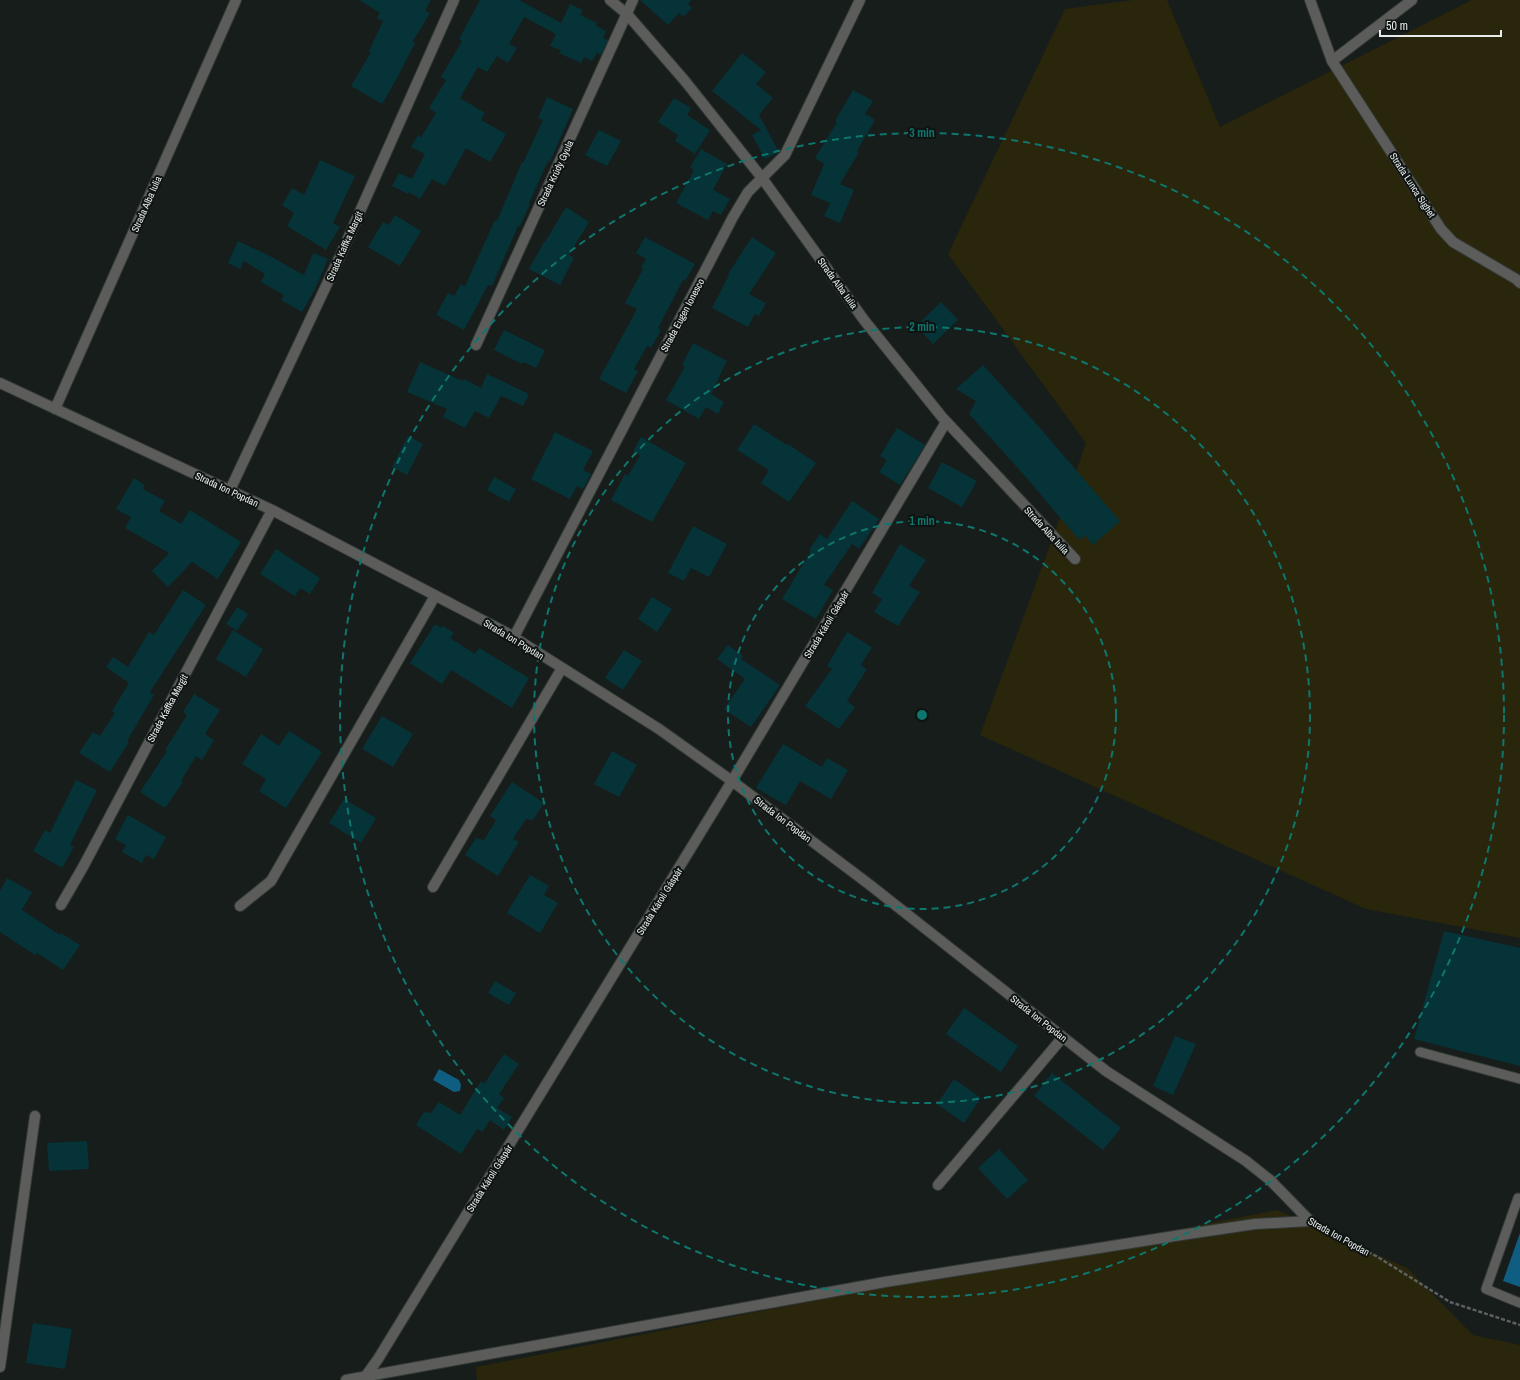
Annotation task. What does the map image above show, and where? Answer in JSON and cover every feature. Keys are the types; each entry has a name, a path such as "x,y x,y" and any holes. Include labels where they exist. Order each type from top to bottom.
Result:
{"street":[{"name":"Strada Alba Iulia","path":"55,409 236,0"},
{"name":"Strada Kaffka Margit","path":"230,490 342,254 454,0"},
{"name":"Strada Alba Iulia","path":"610,0 627,14 685,81 762,178 864,320 946,422 1075,559"},
{"name":"Strada Krúdy Gyula","path":"476,345 633,0"},
{"name":"Strada Eugen Ionesco","path":"514,637 733,217 748,192 785,155 860,0"},
{"name":"Strada Lunca Sighet","path":"1310,0 1332,61 1441,229 1452,242 1516,279 1520,283"},
{"path":"1332,61 1412,0"},
{"name":"Strada Ion Popdan","path":"0,383 272,510 514,637 659,729 732,781 876,890 1106,1071 1246,1161 1270,1180 1310,1221"},
{"name":"Strada Károli Gáspár","path":"364,1377 386,1346 732,781 946,422"},
{"name":"Strada Kaffka Margit","path":"61,905 83,867 272,510"},
{"path":"240,906 271,881 435,596"},
{"path":"433,887 562,668"},
{"path":"938,1185 1063,1037"},
{"path":"0,1367 34,1116"},
{"path":"346,1380 364,1377 388,1376 885,1282 1255,1224 1310,1221"}],"lane":[{"path":"1420,1052 1520,1079"},
{"path":"1520,1199 1518,1198 1486,1289 1520,1303"}],"path":[{"name":"Strada Ion Popdan","path":"1310,1221 1376,1256 1450,1302 1520,1324"}],"shaded area":[{"path":"1133,0 1167,0 1220,127 1472,0 1520,0 1520,938 1366,909 980,735 1086,443 948,254 1065,9"},
{"path":"1277,1210 1407,1268 1473,1335 1520,1345 1520,1380 477,1380 476,1367"}],"water":[{"path":"439,1069 459,1080 461,1085 460,1091 454,1092 433,1080"},
{"path":"1520,1233 1520,1287 1503,1281"}],"building":[{"path":"359,0 431,0 425,11 430,13 413,41 415,43 382,104 351,86 371,52 369,51 383,21 377,18 380,13"},
{"path":"480,0 519,0 561,23 570,4 583,10 580,15 597,23 596,26 606,31 603,38 608,40 601,55 597,53 592,61 584,57 581,63 559,53 561,50 550,46 556,34 524,17 509,44 517,48 508,63 497,56 487,72 478,67 460,98 485,113 481,120 506,134 490,162 466,148 445,186 432,179 420,199 409,192 408,194 392,186 399,173 412,179 425,154 411,147 418,135 421,137 436,113 429,108 446,80 441,77 462,41 459,39"},
{"path":"640,0 691,0 688,4 692,8 683,17 679,13 668,25"},
{"path":"742,53 766,72 756,84 773,98 759,115 779,152 765,159 752,135 761,130 712,91"},
{"path":"853,90 873,101 865,114 875,120 857,151 859,152 840,184 854,190 840,223 824,216 830,203 811,195 824,164 815,158 837,122 835,121"},
{"path":"547,97 573,109 550,162 548,161 520,226 518,226 492,286 488,285 464,330 436,315 448,293 454,296 461,284 465,286 495,220 497,221 522,162 523,163 543,120 538,118"},
{"path":"674,98 691,108 687,115 710,130 695,154 675,141 678,135 658,122"},
{"path":"599,130 621,141 607,166 585,155"},
{"path":"701,149 727,164 713,190 730,199 721,215 713,211 708,220 676,203 694,170 690,167"},
{"path":"320,160 355,176 333,223 340,227 326,250 287,226 294,213 282,205 292,188 304,195"},
{"path":"566,207 589,222 569,255 574,258 560,285 529,269"},
{"path":"395,215 421,231 400,266 368,247 383,222 389,225"},
{"path":"645,237 695,264 685,281 683,280 658,328 661,330 651,348 647,346 634,369 638,371 626,393 599,379 637,309 625,303 643,269 641,268 646,259 636,253"},
{"path":"752,237 776,253 749,294 766,303 759,316 755,314 748,327 712,308 729,275 728,274"},
{"path":"238,241 268,255 304,275 313,253 328,259 315,289 302,312 281,300 284,295 261,282 265,274 244,261 240,269 228,263"},
{"path":"941,302 958,320 933,344 916,326"},
{"path":"504,330 545,350 536,368 523,362 522,364 494,350"},
{"path":"693,343 727,361 711,394 724,402 718,414 706,407 699,419 666,400 685,367 682,365"},
{"path":"420,362 463,381 464,379 481,388 487,374 529,394 523,406 501,396 489,418 475,411 465,428 443,417 447,409 407,392"},
{"path":"983,365 1120,521 1093,545 1084,535 1079,540 1024,475 969,414 976,401 956,389"},
{"path":"754,424 816,463 789,502 761,483 769,470 737,450"},
{"path":"897,428 925,445 900,485 879,472 887,460 880,456"},
{"path":"555,432 593,451 583,470 591,474 583,489 577,486 570,499 531,479"},
{"path":"408,436 423,444 407,475 392,467"},
{"path":"641,437 686,463 652,522 611,500 625,474 628,476 640,455 633,451"},
{"path":"942,462 977,481 962,507 928,488"},
{"path":"494,477 516,489 509,502 487,490"},
{"path":"134,478 145,485 143,489 165,501 159,511 181,524 190,510 241,542 218,579 192,562 168,587 152,571 169,553 125,528 131,517 116,509"},
{"path":"852,501 879,519 859,549 852,544 824,585 833,590 816,619 782,599 811,551 809,550 820,534 827,539"},
{"path":"693,526 727,544 709,577 691,568 684,581 668,573"},
{"path":"900,544 926,560 909,586 920,592 898,626 874,612 882,599 872,593"},
{"path":"276,549 320,578 310,594 300,588 295,596 260,574"},
{"path":"183,590 206,605 150,692 154,695 127,741 129,742 110,772 79,753 93,732 100,736 115,713 112,711 129,683 106,667 113,657 128,667 149,632 154,635"},
{"path":"652,597 672,609 657,632 638,619"},
{"path":"237,607 248,614 237,631 226,624"},
{"path":"435,624 441,628 443,626 454,633 450,638 475,654 479,648 529,678 512,708 451,670 442,684 410,663"},
{"path":"233,630 263,649 246,677 216,659"},
{"path":"847,632 872,647 861,665 867,669 847,701 855,707 839,729 805,706 832,669 827,666"},
{"path":"728,645 743,656 741,659 780,685 751,727 724,709 745,679 717,659"},
{"path":"624,650 642,661 623,690 605,678"},
{"path":"194,694 220,710 205,734 214,740 202,760 196,756 181,781 183,782 165,808 140,792 167,751 165,750 187,715 183,712"},
{"path":"382,716 413,734 393,767 362,749"},
{"path":"289,731 322,752 286,808 259,791 266,779 242,764 261,734 279,746"},
{"path":"783,744 822,767 827,758 848,770 831,799 800,781 786,805 756,788"},
{"path":"612,751 637,765 619,797 594,784"},
{"path":"76,780 97,790 70,845 74,847 62,868 33,851 45,830 50,833"},
{"path":"512,782 544,803 533,820 526,819 513,839 519,842 498,876 465,855 476,838 484,840 496,820 490,816"},
{"path":"344,799 376,818 361,843 329,823"},
{"path":"128,815 166,837 154,859 146,855 142,863 122,852 126,845 115,839"},
{"path":"530,875 549,886 544,895 558,903 540,933 507,913"},
{"path":"7,878 32,892 22,910 60,935 61,933 80,945 63,970 37,953 35,955 0,932 0,891"},
{"path":"1444,931 1520,948 1520,1066 1414,1039"},
{"path":"495,981 516,993 509,1005 488,993"},
{"path":"964,1008 1018,1046 1001,1072 946,1034"},
{"path":"1175,1036 1196,1044 1173,1095 1153,1086"},
{"path":"504,1054 519,1064 499,1094 504,1098 497,1108 512,1117 504,1130 490,1120 482,1132 477,1129 461,1154 416,1125 424,1112 431,1113 439,1102 460,1115 481,1081 484,1084"},
{"path":"1052,1073 1121,1128 1103,1150 1034,1096"},
{"path":"954,1079 981,1098 964,1123 937,1104"},
{"path":"87,1141 89,1169 49,1171 47,1143"},
{"path":"999,1149 1028,1180 1007,1199 978,1168"},
{"path":"33,1323 72,1329 65,1369 26,1363"}]}
